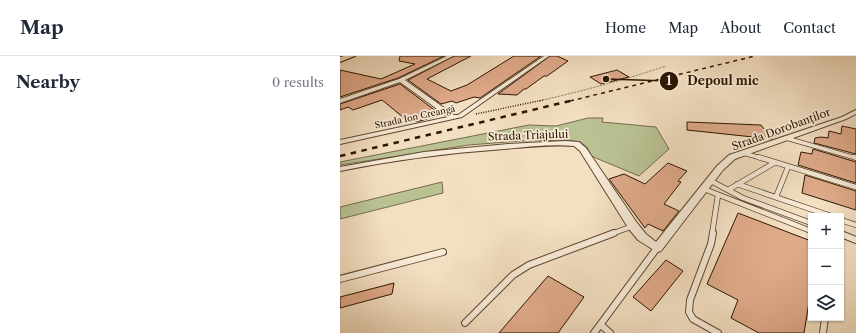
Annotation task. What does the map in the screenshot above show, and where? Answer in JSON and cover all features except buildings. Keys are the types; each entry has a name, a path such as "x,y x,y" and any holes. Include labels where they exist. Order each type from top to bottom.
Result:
{"main road":[{"path":"340,60 351,56"}],"street":[{"path":"340,101 401,80 451,56"},
{"name":"Strada Ion Creangă","path":"340,142 454,118 464,114 547,56"},
{"path":"401,80 454,118"},
{"name":"Strada Dorobanților","path":"657,248 726,161 742,153 856,112"},
{"name":"Strada Triajului","path":"340,169 378,161 470,148 565,142 576,144 583,150 633,226 642,237 657,248"}],"lane":[{"path":"786,138 856,158"},
{"path":"742,153 856,187"},
{"path":"728,190 774,162"},
{"path":"776,197 788,167"},
{"path":"710,181 754,202 808,222"},
{"path":"738,184 821,213"},
{"path":"704,189 808,230"},
{"path":"718,195 711,244 690,300 690,312 694,319 718,333"},
{"path":"844,221 856,225"},
{"path":"465,323 514,275 529,265 633,226"},
{"path":"844,235 856,240"},
{"path":"594,333 657,248"},
{"path":"340,279 443,252"},
{"path":"823,333 825,321"},
{"path":"601,325 610,333"}],"path":[{"path":"464,114 480,114 502,110 579,92 592,87 631,78 666,66"}],"green space":[{"path":"588,118 603,118 602,122 656,127 669,149 639,176 591,156 587,147 580,142 568,140 520,141 469,145 340,165 340,162 529,125 556,126"},
{"path":"442,182 443,193 340,219 340,207"}],"railway":[{"path":"570,101 755,56"},
{"path":"340,156 574,100"}],"place":[{"name":"Depoul mic","path":"606,79"}]}
